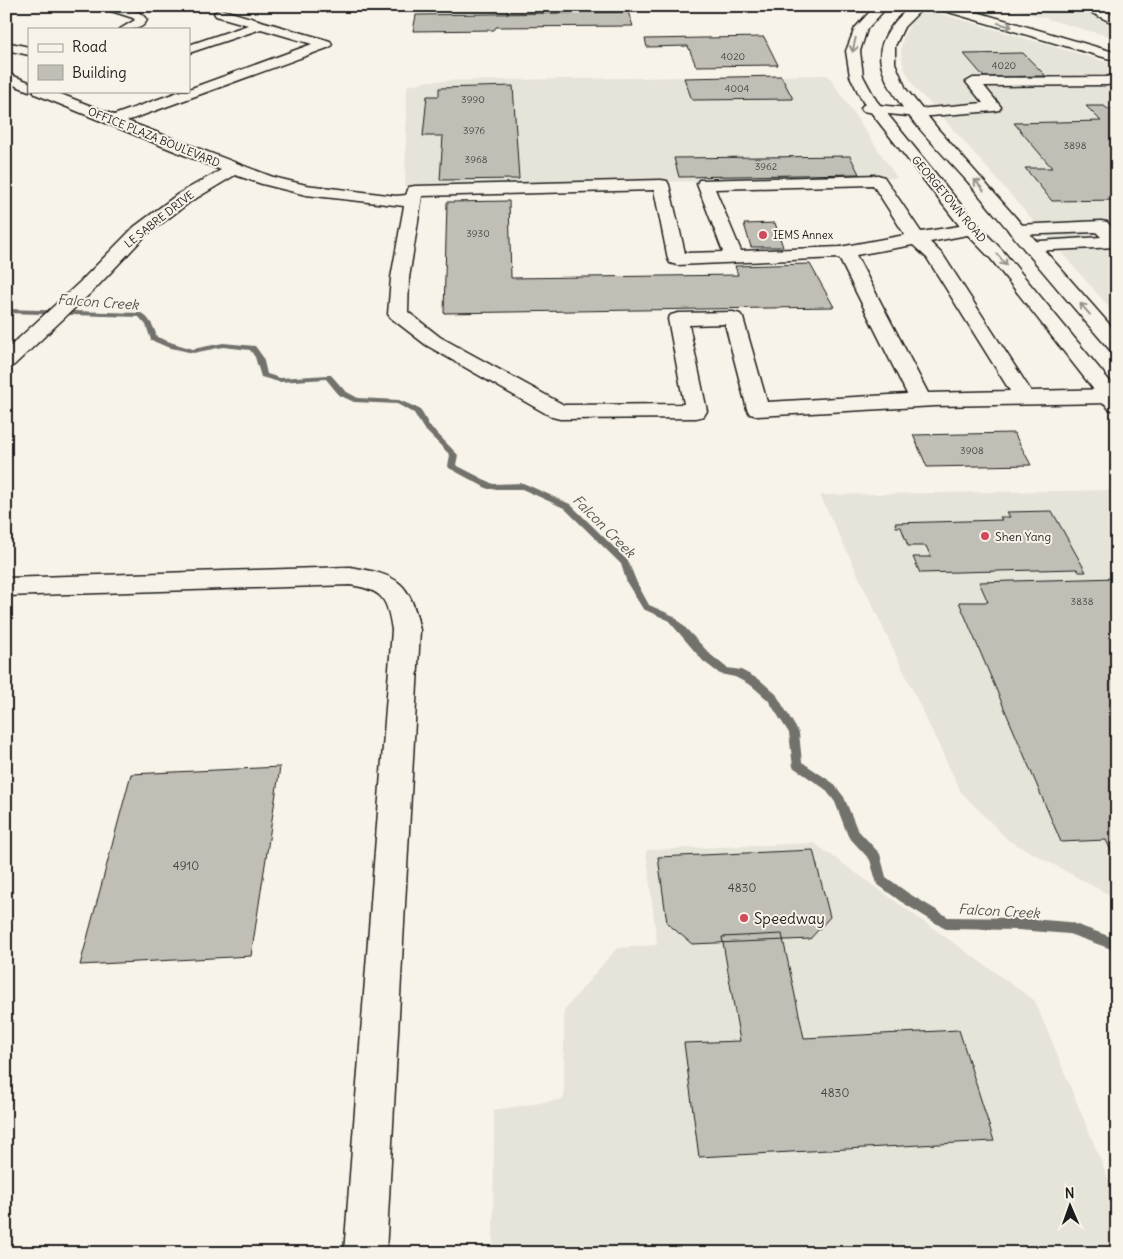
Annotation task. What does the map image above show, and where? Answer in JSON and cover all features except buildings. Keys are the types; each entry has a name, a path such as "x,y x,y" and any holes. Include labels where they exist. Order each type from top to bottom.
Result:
{"main road":[{"path":"109,6 137,16 141,20 139,24 129,28"},
{"name":"GEORGETOWN ROAD","path":"882,6 863,25 857,35 852,51 856,78 871,108 972,229 998,255 1113,400"},
{"path":"919,6 895,30 890,40 887,63 896,85 1117,346"},
{"path":"942,6 1117,57"},
{"path":"983,6 1117,45"},
{"path":"1083,6 1117,21"},
{"path":"190,91 325,44 220,13"},
{"path":"190,49 261,25"},
{"path":"6,46 28,52"},
{"path":"6,77 28,86"},
{"path":"871,108 918,113 994,107 973,82 1107,81 1117,78"},
{"path":"113,121 186,92"},
{"name":"OFFICE PLAZA BOULEVARD","path":"53,93 113,121 234,169 268,180 306,190 396,201 414,200"},
{"name":"LE SABRE DRIVE","path":"6,362 41,327 88,285 140,231 184,198 234,169"},
{"path":"734,257 705,184 878,180 916,238 934,255 1025,398"},
{"path":"972,229 845,251 677,259 661,185 415,191 400,278 398,314 433,341 560,412 696,411 678,319 733,318 758,409 921,400 1025,398 1113,400"},
{"path":"1101,226 1104,218 1117,215"},
{"path":"1017,230 1101,226"},
{"path":"1031,246 1115,242 1101,226"},
{"path":"845,251 921,400"},
{"path":"6,587 350,576 375,579 394,590 402,606 406,630 364,1253"}],"shaded area":[{"path":"1003,6 1117,6 1117,38 1089,31"},
{"path":"938,13 1117,65 1117,316 931,104 916,90 904,68 901,51 903,37 911,23 920,14"},
{"path":"828,75 897,178 405,186 407,86 428,81"},
{"path":"1117,490 1117,899 1008,840 961,792 820,495"},
{"path":"814,843 1035,1001 1117,1200 1117,1253 493,1253 494,1110 564,1099 564,1010 617,948 657,945 646,850"}],"waterway":[{"name":"Falcon Creek","path":"6,311 141,315 149,324 154,338 170,345 193,351 223,345 252,348 259,357 264,375 279,380 328,377 342,393 357,400 399,402 417,411 426,426 454,455 452,466 491,487 523,486 567,506 625,563 632,583 646,607 671,618 707,658 724,671 737,673 756,683 772,697 794,733 797,764 829,786 840,800 852,832 876,858 881,880 946,923 1018,924 1069,928 1117,945"}],"place":[{"name":"IEMS Annex","path":"763,235"},
{"name":"Shen Yang","path":"985,536"},
{"name":"Speedway","path":"744,918"}]}
